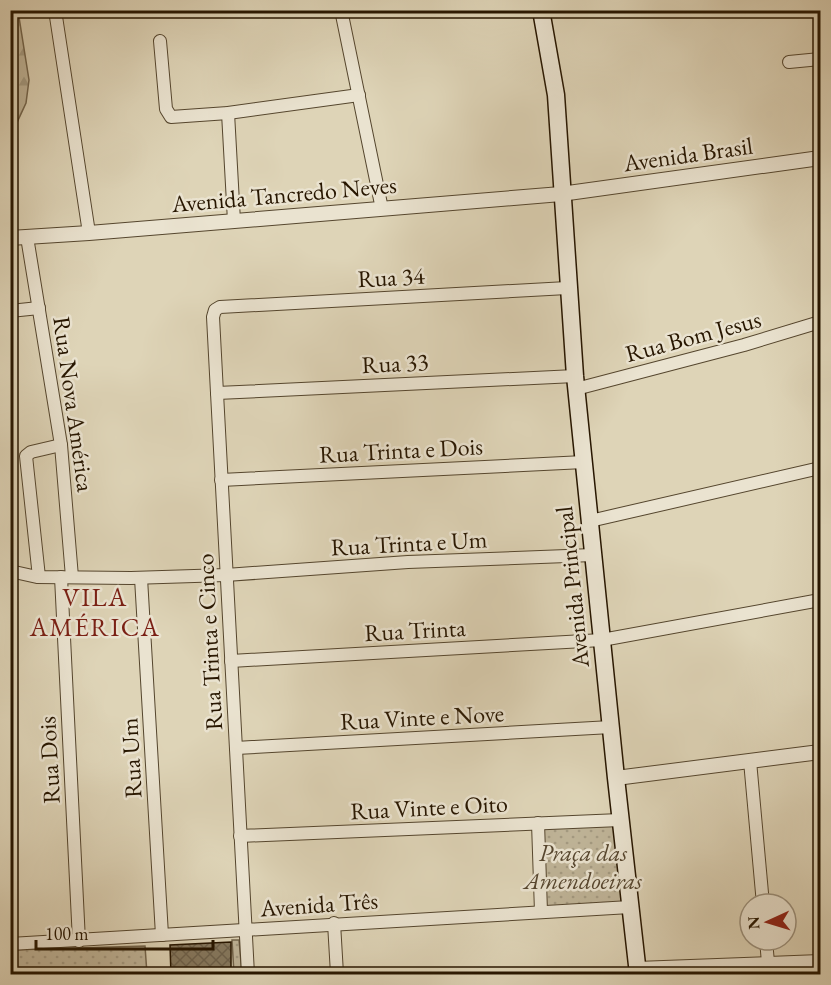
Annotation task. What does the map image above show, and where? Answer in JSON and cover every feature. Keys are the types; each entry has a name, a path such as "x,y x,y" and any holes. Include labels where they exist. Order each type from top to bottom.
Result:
{"main road":[{"name":"Avenida Principal","path":"541,10 553,72 575,382 620,820 638,971"}],"street":[{"path":"55,10 89,233"},
{"path":"341,10 382,209"},
{"path":"160,41 166,110 168,116 175,118 359,95"},
{"path":"789,62 820,59"},
{"path":"228,113 234,221"},
{"name":"Avenida Brasil","path":"561,194 820,158"},
{"name":"Avenida Tancredo Neves","path":"10,238 561,194"},
{"name":"Rua Nova América","path":"27,237 61,445 67,498 66,577"},
{"name":"Rua 34","path":"217,309 567,288"},
{"path":"10,311 39,308"},
{"name":"Rua Trinta e Cinco","path":"217,309 213,317 248,975"},
{"name":"Rua Bom Jesus","path":"575,382 744,345 820,322"},
{"name":"Rua 33","path":"217,393 575,382"},
{"path":"39,577 26,456 31,452 61,445"},
{"name":"Rua Trinta e Dois","path":"221,480 584,462"},
{"path":"590,521 820,468"},
{"name":"Rua Trinta e Um","path":"10,571 39,577 141,578 226,575 408,562 593,555"},
{"name":"Rua Dois","path":"66,577 79,940"},
{"name":"Rua Um","path":"141,578 162,935"},
{"name":"Rua Trinta","path":"231,661 602,640 820,600"},
{"name":"Rua Vinte e Nove","path":"236,748 611,727"},
{"path":"616,778 820,752"},
{"path":"750,761 761,892"},
{"name":"Rua Vinte e Oito","path":"240,836 620,820"},
{"path":"538,823 541,912"},
{"name":"Avenida Três","path":"10,945 630,907"},
{"path":"334,924 337,975"},
{"path":"767,952 768,969"},
{"path":"638,971 768,969 820,961"}],"green space":[{"path":"11,10 18,11 29,80 26,103 11,132"},
{"name":"Praça das Amendoeiras","path":"619,821 629,906 543,911 539,825"},
{"path":"232,940 239,940 242,974 234,974"},
{"path":"145,946 147,974 11,974 11,950"}],"building":[{"path":"231,942 231,975 171,975 170,945"}],"district":[{"name":"VILA AMÉRICA","path":"95,612"}]}
